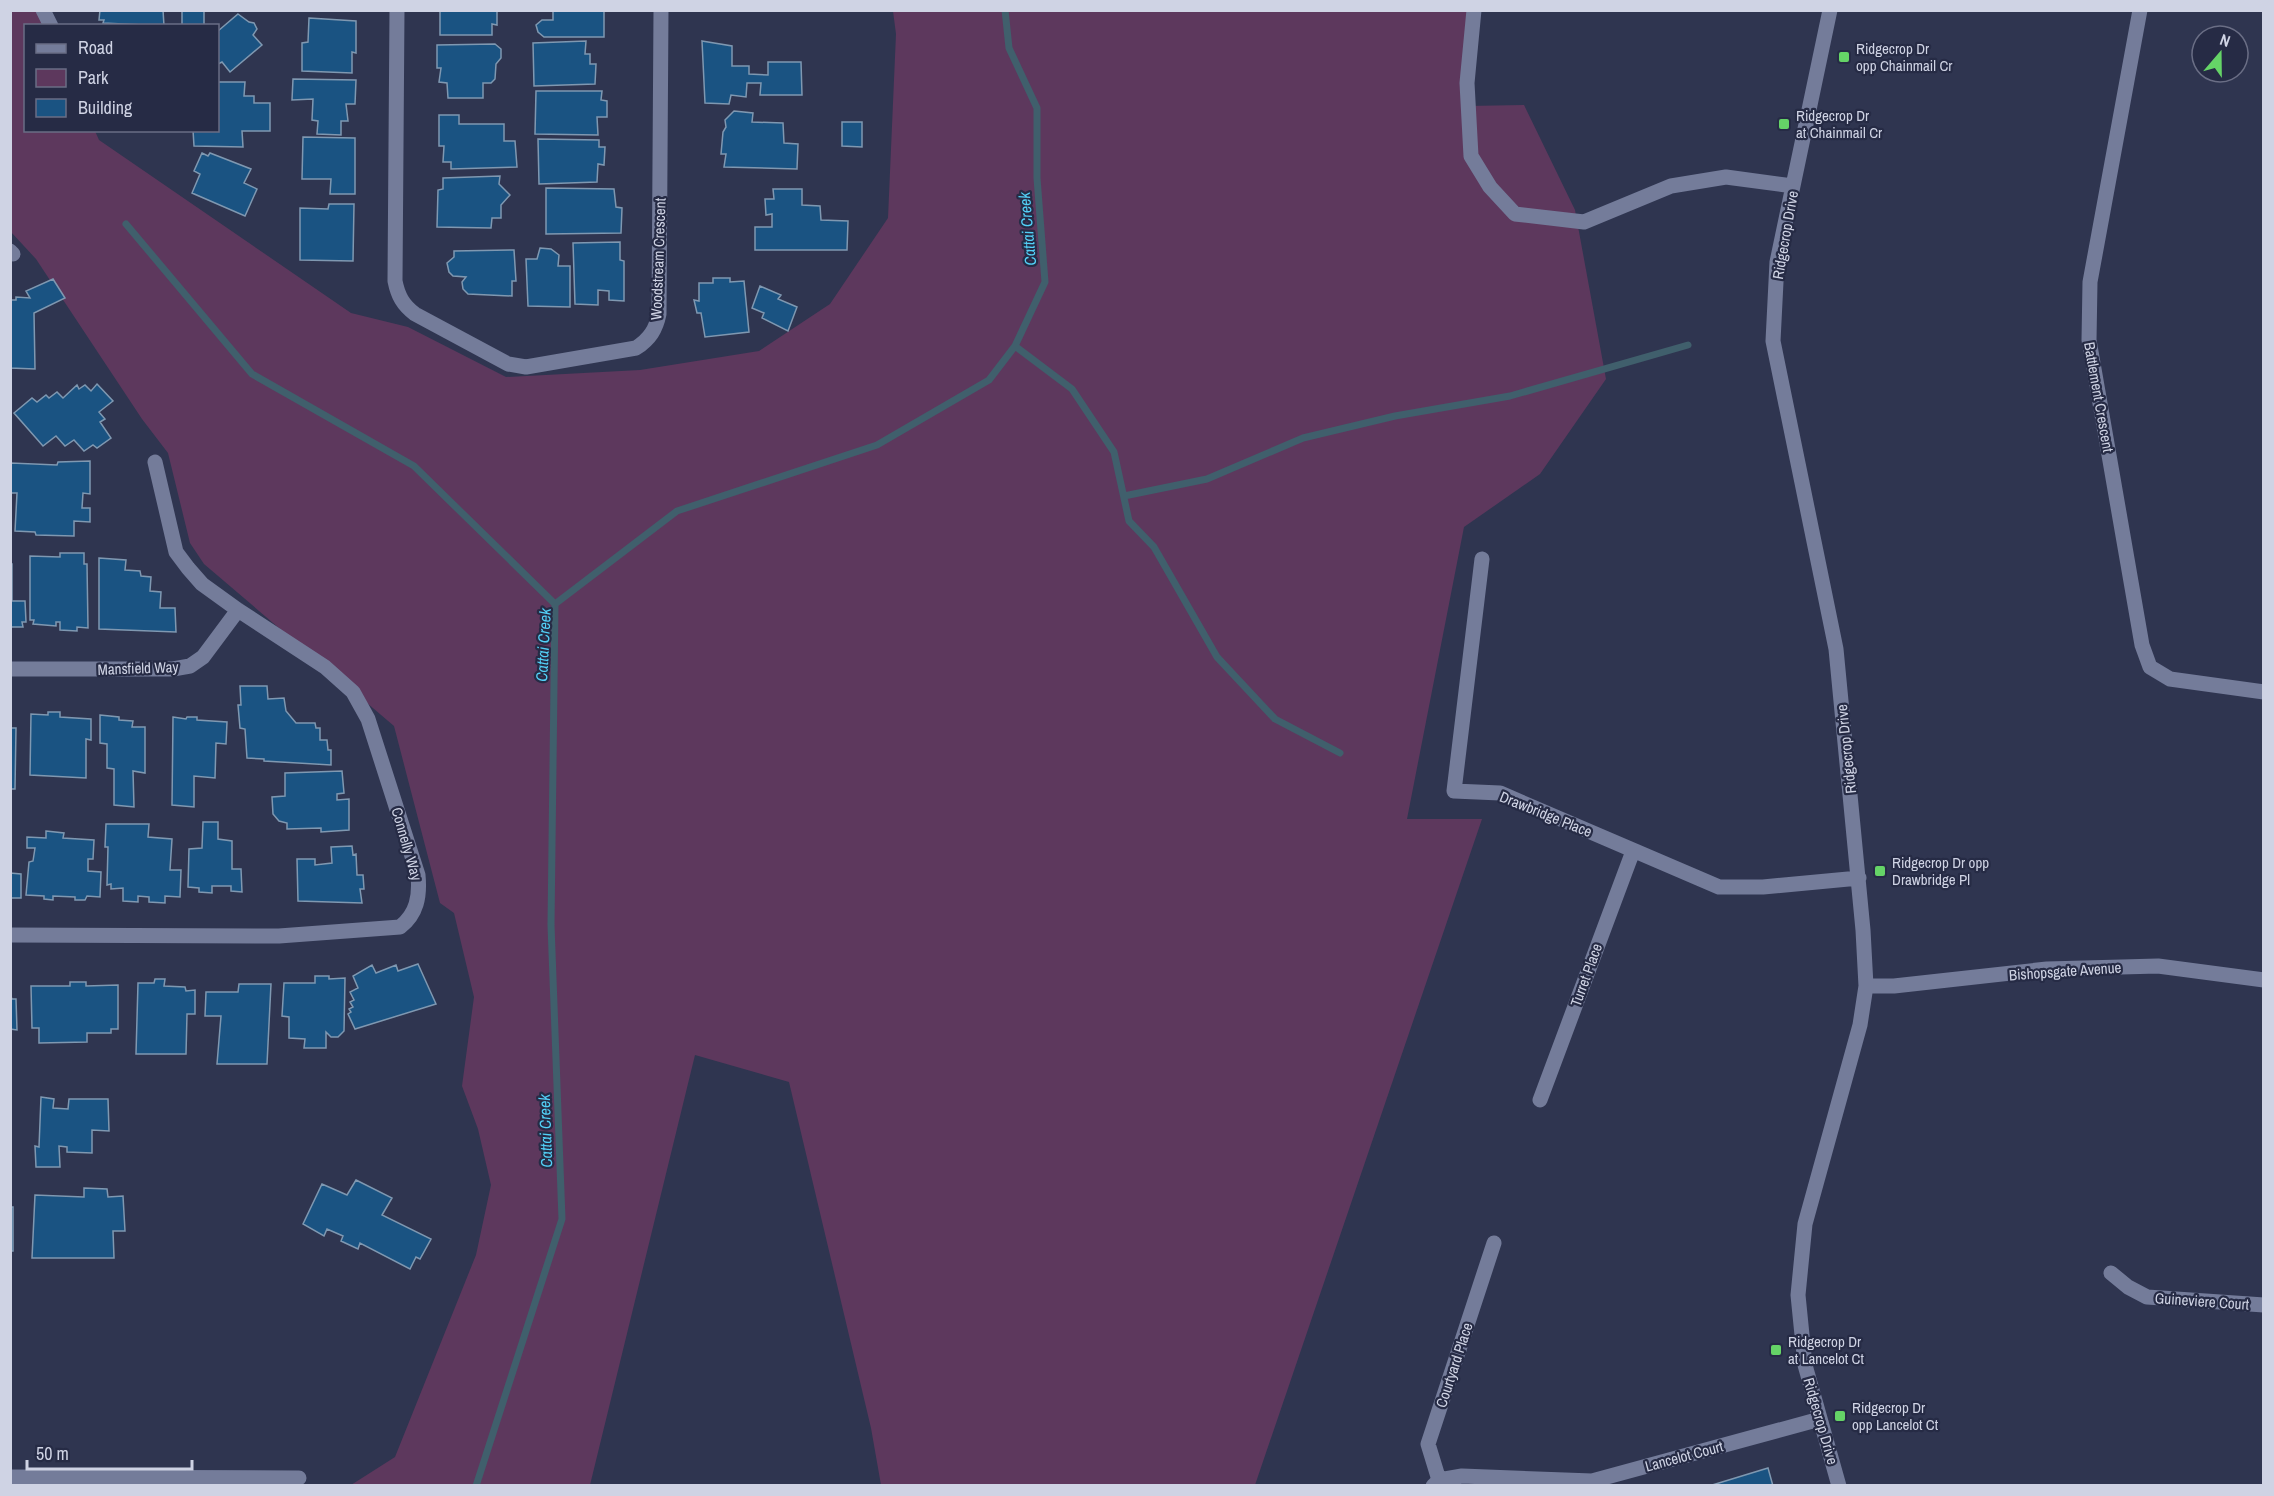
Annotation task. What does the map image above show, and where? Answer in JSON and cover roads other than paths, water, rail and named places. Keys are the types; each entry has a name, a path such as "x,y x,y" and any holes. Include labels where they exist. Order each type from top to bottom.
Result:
{"street":[{"path":"43,10 50,24"},
{"name":"Woodstream Crescent","path":"397,10 397,290 405,307 415,314 508,364 526,367 636,348 645,342 657,325 659,314 661,10"},
{"path":"1474,10 1467,83 1471,156 1490,187 1515,214 1584,222 1671,186 1726,177 1793,186"},
{"name":"Ridgecrop Drive","path":"1830,10 1777,262 1773,341 1836,649 1859,878 1866,986 1860,1025 1850,1065 1805,1224 1798,1295 1805,1365 1839,1485"},
{"name":"Battlement Crescent","path":"2140,10 2090,282 2089,340 2142,645 2150,667 2170,680 2264,692"},
{"name":"Connelly Way","path":"10,935 279,936 400,927 408,921 418,902 418,875 368,719 353,692 325,667 202,584 188,568 176,552 155,462"},
{"name":"Drawbridge Place","path":"1482,559 1454,790 1500,793 1719,887 1763,887 1859,878"},
{"name":"Mansfield Way","path":"10,669 173,669 190,666 203,657 238,610"},
{"name":"Turret Place","path":"1540,1100 1633,851"},
{"name":"Bishopsgate Avenue","path":"1866,986 1894,986 2047,969 2158,966 2264,980"},
{"name":"Courtyard Place","path":"1436,1483 1428,1444 1494,1243"},
{"name":"Guineviere Court","path":"2111,1273 2128,1287 2147,1297 2264,1305"},
{"name":"Lancelot Court","path":"1436,1483 1462,1476 1592,1481 1820,1419"},
{"path":"10,1477 299,1478"}],"waterway":[{"name":"Cattai Creek","path":"476,1486 562,1219 551,925 555,604 677,511 877,445 989,380 1015,346 1045,282 1037,178 1037,108 1009,48 1005,10"},
{"path":"126,224 252,374 414,466 555,604"},
{"path":"1124,496 1207,479 1303,438 1395,416 1510,396 1688,345"},
{"path":"1015,346 1072,389 1114,452 1129,521 1154,547 1217,657 1275,719 1340,753"}],"place":[{"name":"Ridgecrop Dr opp Chainmail Cr","path":"1844,57"},
{"name":"Ridgecrop Dr at Chainmail Cr","path":"1784,124"},
{"name":"Ridgecrop Dr opp Drawbridge Pl","path":"1880,871"},
{"name":"Ridgecrop Dr at Lancelot Ct","path":"1776,1350"},
{"name":"Ridgecrop Dr opp Lancelot Ct","path":"1840,1416"}]}
